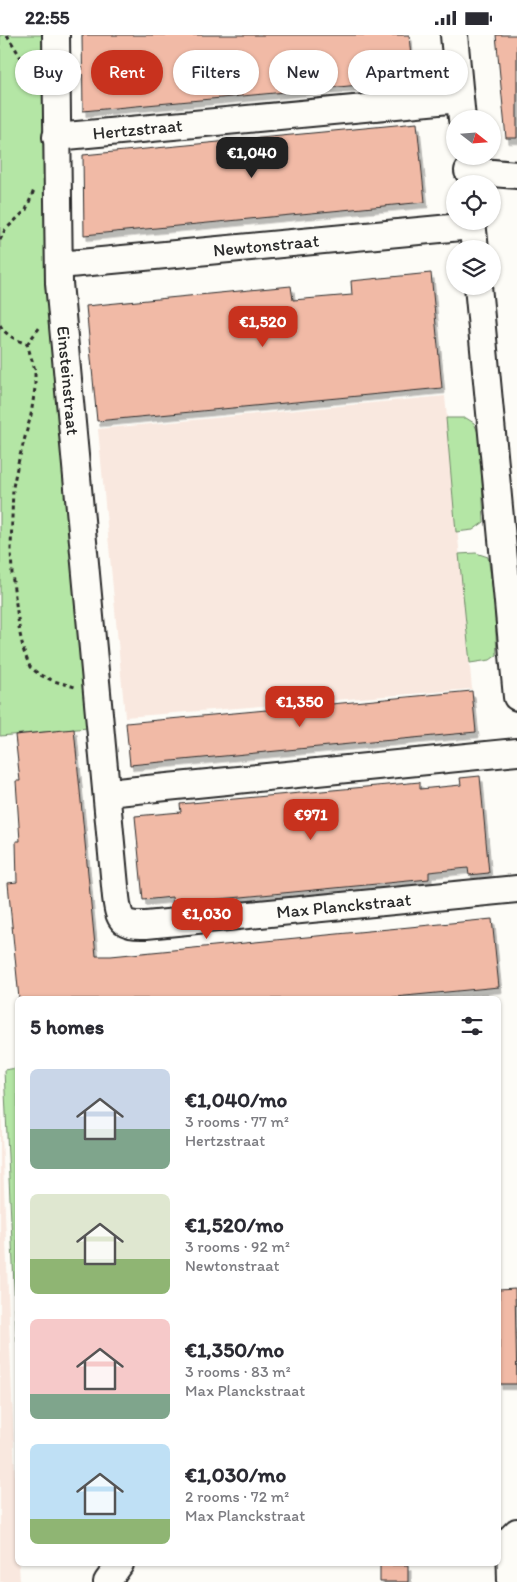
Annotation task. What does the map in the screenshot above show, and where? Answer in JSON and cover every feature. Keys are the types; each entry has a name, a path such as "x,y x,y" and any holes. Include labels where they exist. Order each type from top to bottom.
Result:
{"street":[{"name":"Einsteinstraat","path":"56,35 59,283 100,725"},
{"path":"454,35 461,109"},
{"name":"Hertzstraat","path":"56,137 461,109"},
{"path":"467,170 517,175"},
{"name":"Newtonstraat","path":"59,265 473,232"},
{"path":"479,295 508,496 517,697"},
{"name":"Max Planckstraat","path":"100,725 118,912 121,919 130,925 517,889"},
{"path":"107,793 517,752"},
{"path":"509,1537 511,1582"},
{"path":"108,1582 119,1566"}],"path":[{"path":"7,35 16,50"},
{"path":"0,240 5,230 26,209 36,185"},
{"path":"0,325 2,329 17,340 27,344 35,370 35,388 31,415 18,463 13,496 12,574 24,651 30,667 40,675 54,681 97,693"}],"shaded area":[{"path":"445,396 472,689 125,717 98,429"},
{"path":"0,1081 15,1484 15,1566 19,1566 20,1582 0,1582"}],"green space":[{"path":"0,35 43,35 44,50 15,50 15,95 47,95 88,728 0,736"},
{"path":"446,418 466,418 474,423 480,437 484,522 473,530 456,532"},
{"path":"476,553 488,557 494,596 497,655 490,660 470,663 459,554"},
{"path":"15,1068 15,1300 4,1070"}],"building":[{"path":"82,35 409,35 410,50 348,50 348,86 338,87 338,50 269,50 269,94 259,94 259,50 173,50 173,95 253,95 83,111"},
{"path":"496,35 517,35 517,138 506,138"},
{"path":"417,123 425,202 84,235 83,155"},
{"path":"431,273 442,388 97,421 86,306 291,286 293,300 352,295 351,281"},
{"path":"472,691 476,732 130,765 126,723"},
{"path":"74,729 96,956 492,919 499,987 405,996 19,996 8,883 17,882 16,841 20,841 16,781 20,781 15,735"},
{"path":"480,776 489,873 469,875 468,868 429,872 429,879 189,902 189,906 173,907 172,897 143,900 135,816 181,812 180,804 420,782 420,789 461,785 460,778"},
{"path":"515,1289 517,1384 501,1384 501,1290"},
{"path":"380,1566 408,1566 408,1582 380,1582"}]}
